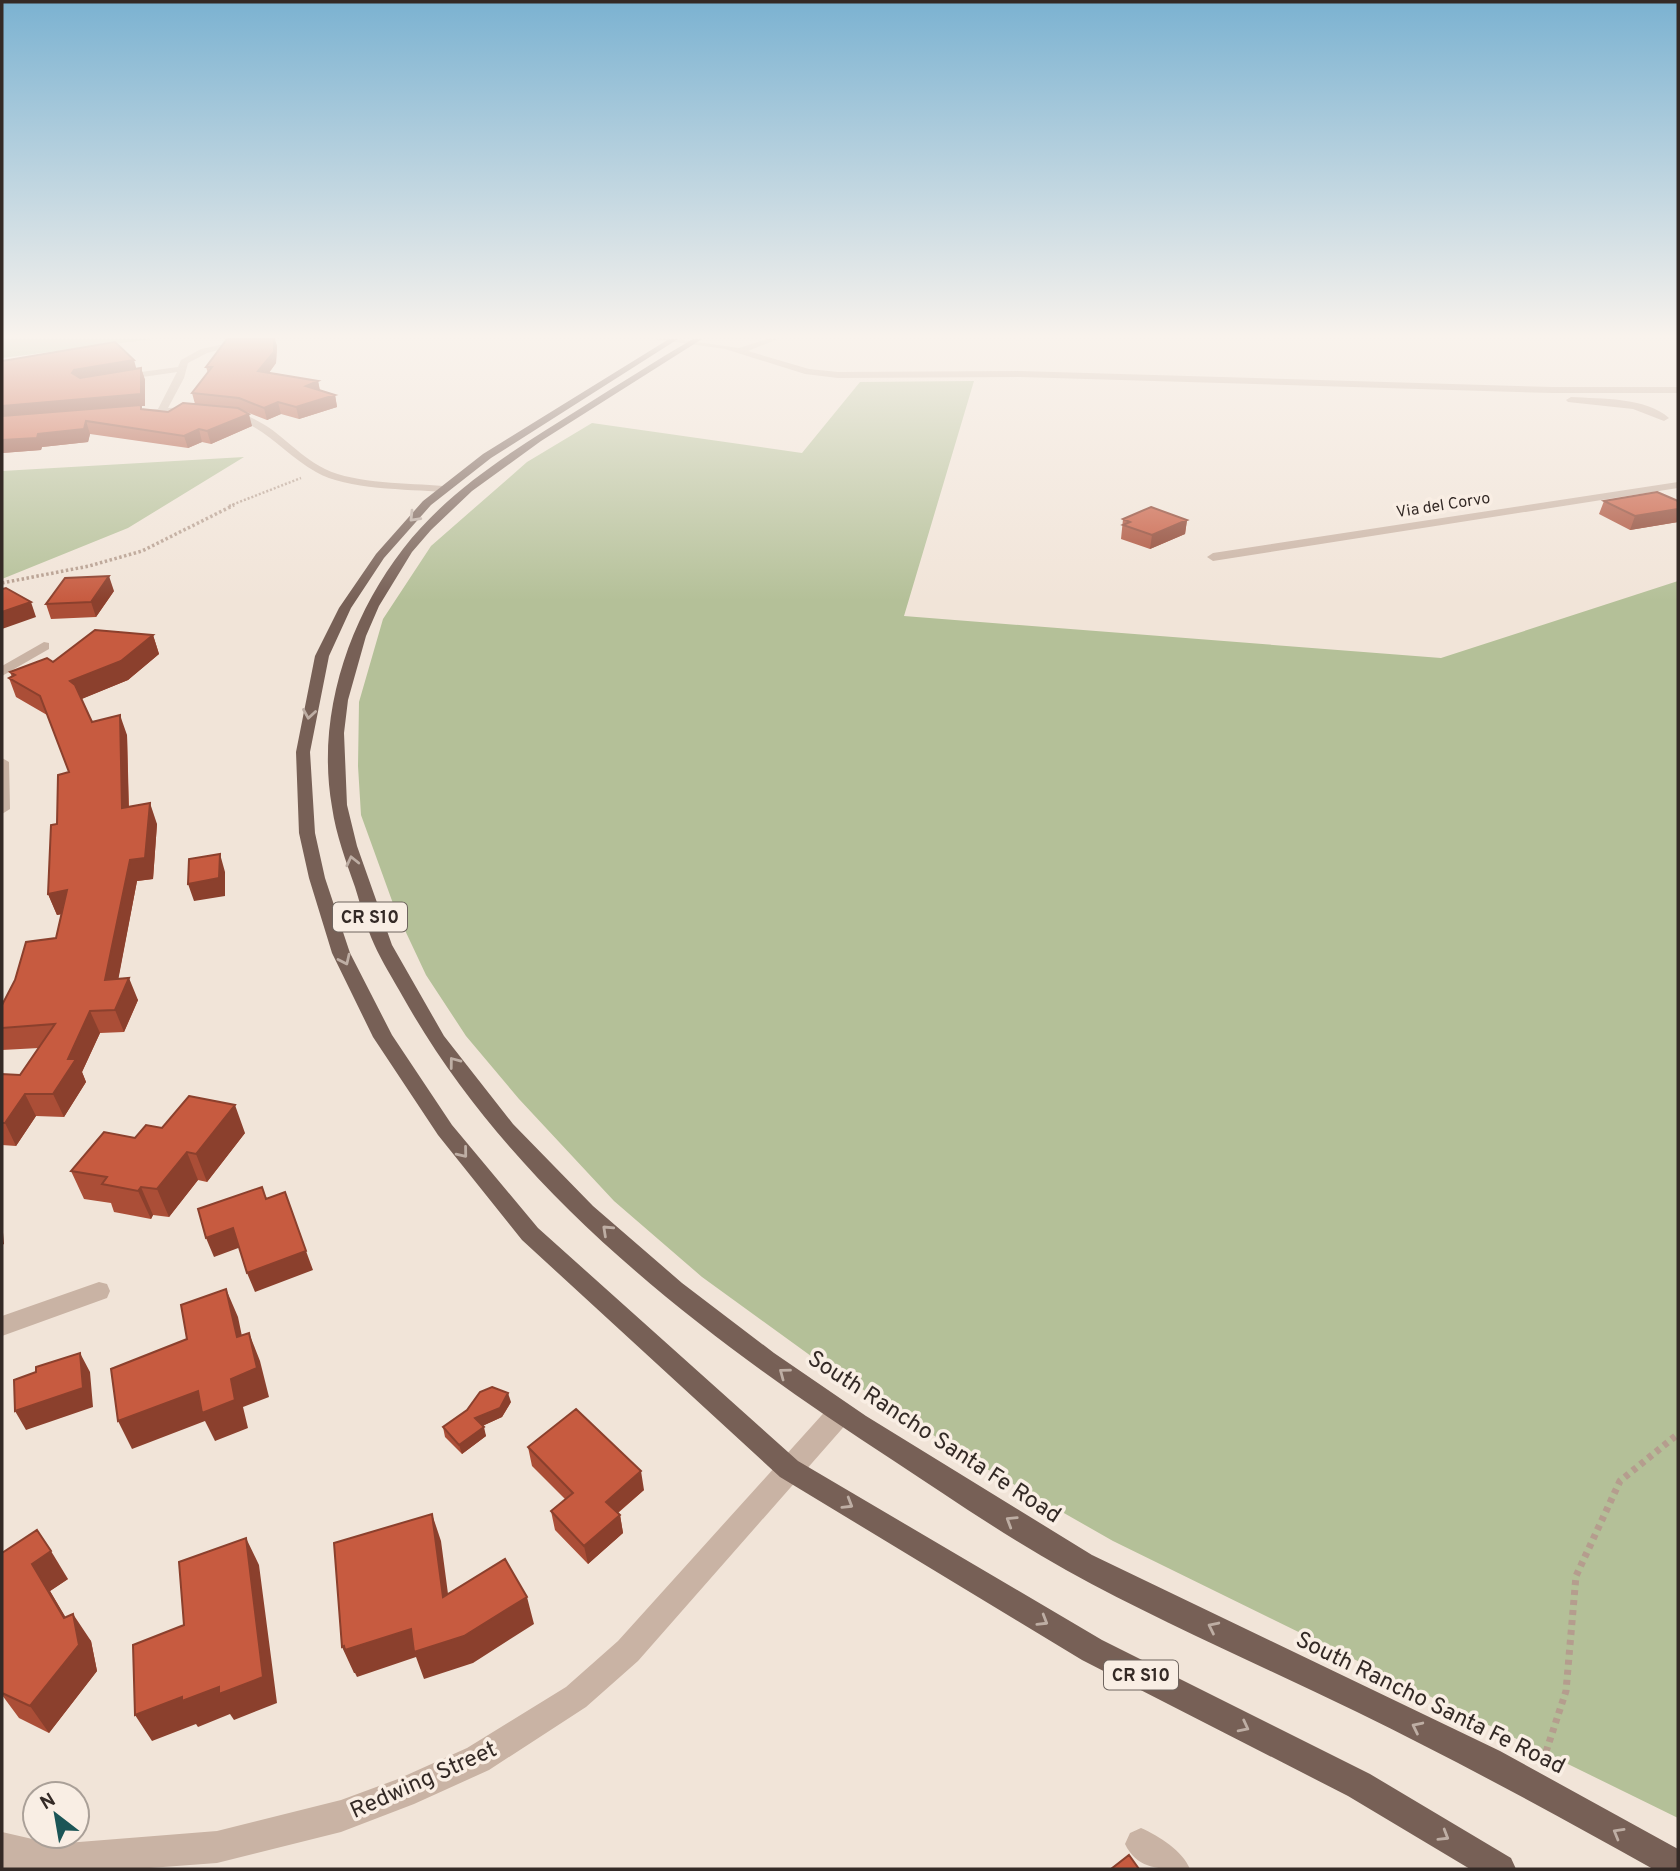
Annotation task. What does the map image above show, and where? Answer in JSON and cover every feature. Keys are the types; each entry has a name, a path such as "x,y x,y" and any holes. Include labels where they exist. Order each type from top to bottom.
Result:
{"main road":[{"name":"CR S10","path":"533,426 443,489 411,519 380,556 345,608 322,656 311,702 303,752 307,833 317,878 341,953 383,1037 419,1092 445,1130 530,1234 789,1469 1092,1650 1359,1785 1500,1869"},
{"name":"South Rancho Santa Fe Road","path":"560,426 494,468 431,522 388,580 353,649 341,693 337,744 338,799 365,907 403,985 449,1057 526,1153 642,1262 702,1312 839,1414 1069,1557 1535,1785 1678,1866"}],"street":[{"path":"264,426 322,471 366,481 443,489"},
{"name":"Via del Corvo","path":"1213,557 1678,485"},
{"path":"2,672 44,646"},
{"path":"2,762 2,809"},
{"path":"2,1326 99,1291"},
{"name":"Redwing Street","path":"14,1857 132,1861 217,1847 276,1834 403,1793 478,1759 576,1697 628,1651 839,1414"},
{"path":"1141,1844 1174,1869"}],"path":[{"path":"2,583 89,566 142,551 230,506 322,471"},
{"path":"1535,1785 1566,1691 1576,1576 1620,1481 1678,1434"}],"green space":[{"path":"586,426 615,426 802,453 824,426 961,426 904,616 1441,658 1678,581 1678,1818 1113,1541 978,1464 811,1356 702,1277 614,1201 519,1099 466,1036 426,975 395,909 361,815 358,766 359,702 383,619 431,546 527,462"},
{"path":"244,457 128,528 2,579 2,471"}],"building":[{"path":"2,426 85,426 84,429 38,434 37,438 2,440"},
{"path":"121,426 219,426 207,431 199,429 184,436"},
{"path":"1657,492 1678,501 1678,509 1635,516 1604,501"},
{"path":"1151,507 1187,520 1152,535 1123,525 1130,522 1123,519"},
{"path":"109,576 91,602 46,604 65,578"},
{"path":"6,588 31,602 2,612 2,589"},
{"path":"95,630 153,635 121,661 70,681 75,685 92,722 120,715 122,808 150,803 145,858 130,860 105,980 129,978 115,1010 90,1011 68,1059 76,1059 53,1094 25,1094 5,1123 2,1123 2,1074 20,1075 55,1024 2,1028 2,1005 15,980 26,942 56,938 67,890 48,894 51,825 57,824 58,775 69,772 40,696 9,678 15,675 10,672 47,658 53,662"},
{"path":"220,854 219,878 188,884 189,859"},
{"path":"189,1096 235,1105 196,1154 187,1152 157,1189 141,1187 138,1191 102,1184 107,1177 71,1171 104,1132 135,1138 146,1125 162,1128"},
{"path":"262,1187 266,1199 285,1192 306,1251 247,1273 233,1228 206,1238 198,1209"},
{"path":"226,1289 237,1337 249,1333 257,1368 231,1379 235,1400 202,1413 198,1391 118,1421 111,1369 187,1339 181,1305"},
{"path":"80,1353 83,1388 15,1411 14,1380 36,1372 36,1367"},
{"path":"492,1387 508,1393 500,1408 475,1418 484,1427 459,1445 443,1427 467,1410 480,1392"},
{"path":"576,1409 641,1471 606,1502 620,1515 584,1546 551,1511 573,1493 528,1447"},
{"path":"432,1514 443,1597 505,1559 527,1597 464,1636 414,1652 411,1629 345,1650 344,1646 342,1647 334,1543"},
{"path":"37,1530 51,1551 32,1564 64,1618 73,1614 79,1645 30,1706 2,1693 2,1553"},
{"path":"246,1538 263,1677 219,1694 219,1687 182,1701 182,1697 135,1715 133,1645 184,1625 179,1562"},
{"path":"1129,1855 1139,1869 1111,1869"}]}
